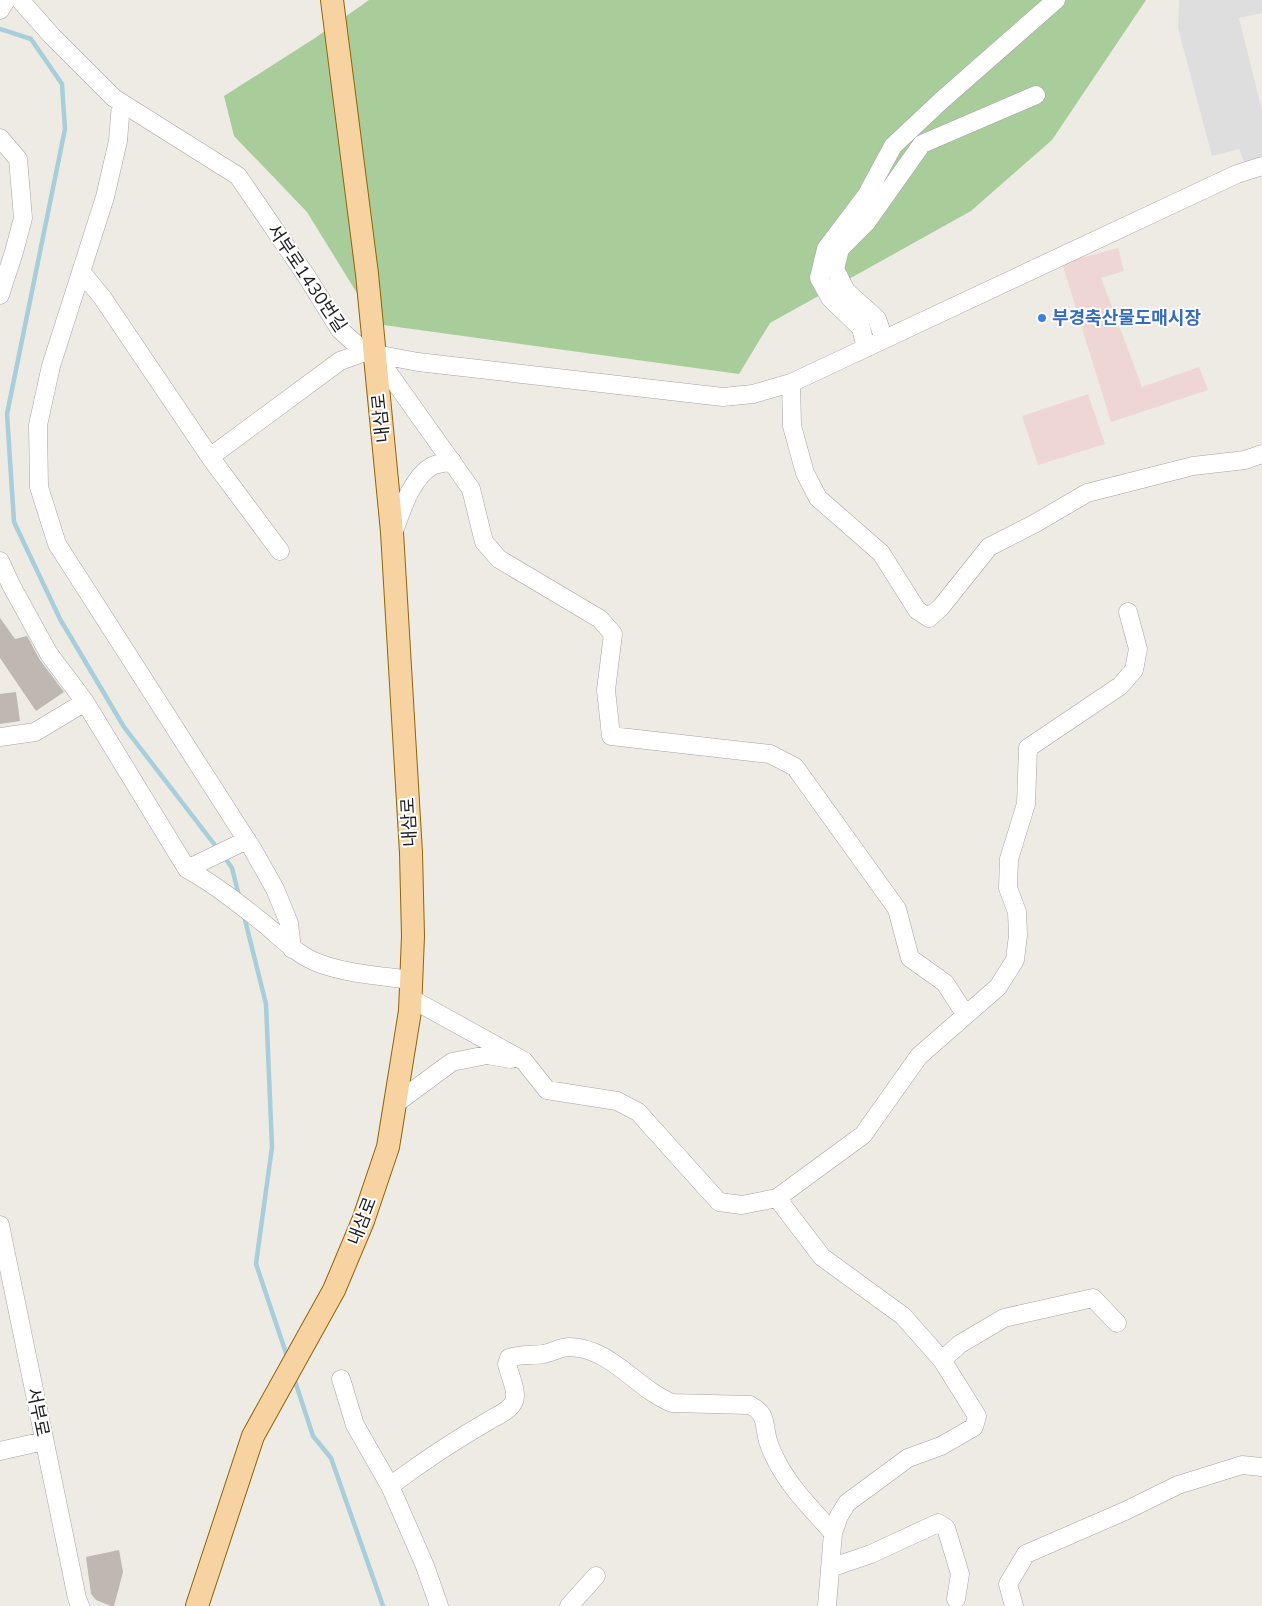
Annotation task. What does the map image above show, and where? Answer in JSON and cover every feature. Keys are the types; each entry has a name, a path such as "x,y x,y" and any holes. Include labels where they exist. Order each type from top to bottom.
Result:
{"main road":[{"name":"내삼로","path":"197,1606 253,1436 334,1290 363,1222 388,1148 410,1011 413,936 411,853 393,536 370,353 367,274 332,0"}],"street":[{"path":"0,10 6,0"},
{"name":"서부로1430번길","path":"20,0 52,36 114,98 238,176 340,330 370,353 471,488 484,542 499,559 600,619 613,634 606,690 612,736 770,754 795,767 897,909 910,958 945,983 965,1014"},
{"path":"866,348 861,328 830,298 819,278 826,249 866,196 893,146 942,100 1056,0"},
{"path":"884,339 877,319 846,291 835,269 840,249 866,223 922,144 1036,95"},
{"path":"121,103 116,151 105,197 51,366 38,425 39,487 57,544 247,840 275,889 288,923 292,948"},
{"path":"0,138 18,160 23,218 0,294"},
{"path":"210,457 340,361 370,353 418,362 723,397 753,394 791,383 1237,174 1262,166"},
{"path":"82,273 102,297 210,457 280,551"},
{"path":"791,383 792,426 804,473 818,498 880,553 917,610 929,618 941,607 989,547 1034,524 1087,493 1193,466 1245,460 1262,454"},
{"path":"393,536 406,498 423,474 433,466 452,461"},
{"path":"0,561 49,654 85,702 192,866 210,882 264,923 292,948 320,964 353,971 411,989 524,1061 547,1090 617,1101 638,1112 719,1202 742,1205 777,1198 864,1135 919,1056 998,987 1016,960 1017,920 1008,888 1009,859 1026,804 1028,748 1120,686 1134,670 1138,649 1128,612"},
{"path":"0,737 35,732 85,702"},
{"path":"192,866 247,840"},
{"path":"395,1104 452,1062 487,1055 524,1061"},
{"path":"777,1198 822,1257 903,1316 942,1360 977,1416 974,1427 941,1446 908,1458 847,1503 839,1516 833,1533 826,1606"},
{"name":"서부로","path":"0,1225 78,1603"},
{"path":"942,1360 960,1344 1004,1318 1093,1298 1117,1323"},
{"path":"390,1486 467,1433 508,1409 514,1401 515,1392 507,1364 509,1358 518,1355 534,1356 567,1346 589,1350 609,1359 664,1400 672,1403 750,1405 758,1409 764,1417 768,1441 788,1480 833,1533"},
{"path":"341,1378 355,1425 390,1486 426,1566 439,1606"},
{"path":"0,1451 44,1441"},
{"path":"1014,1606 1008,1584 1026,1554 1178,1486 1242,1466 1262,1467"},
{"path":"830,1568 872,1554 938,1523 946,1528 960,1574 956,1600"},
{"path":"569,1606 596,1576"}],"shaded area":[{"path":"1179,0 1262,0 1262,13 1239,18 1262,110 1262,156 1244,162 1239,149 1212,156 1178,28"},
{"path":"1118,248 1124,271 1101,278 1142,387 1199,367 1208,390 1111,422 1062,263"},
{"path":"1088,394 1105,444 1038,465 1022,416"}],"green space":[{"path":"369,0 1146,0 1052,140 971,211 770,323 739,374 376,324 307,212 234,136 224,96 315,38"}],"building":[{"path":"0,618 15,639 27,636 40,660 64,692 36,711 0,658"},
{"path":"16,692 20,721 0,724 0,694"},
{"path":"119,1550 123,1572 114,1606 111,1606 96,1600 91,1594 86,1557"}],"waterway":[{"path":"0,29 31,39 62,84 65,129 7,414 14,522 60,619 124,727 218,849"},
{"path":"223,855 232,868 239,896"},
{"path":"244,916 266,1004 272,1147 256,1264 288,1359"},
{"path":"294,1378 313,1436 331,1458 383,1606"}],"place":[{"name":"부경축산물도매시장","path":"1042,318"}]}
